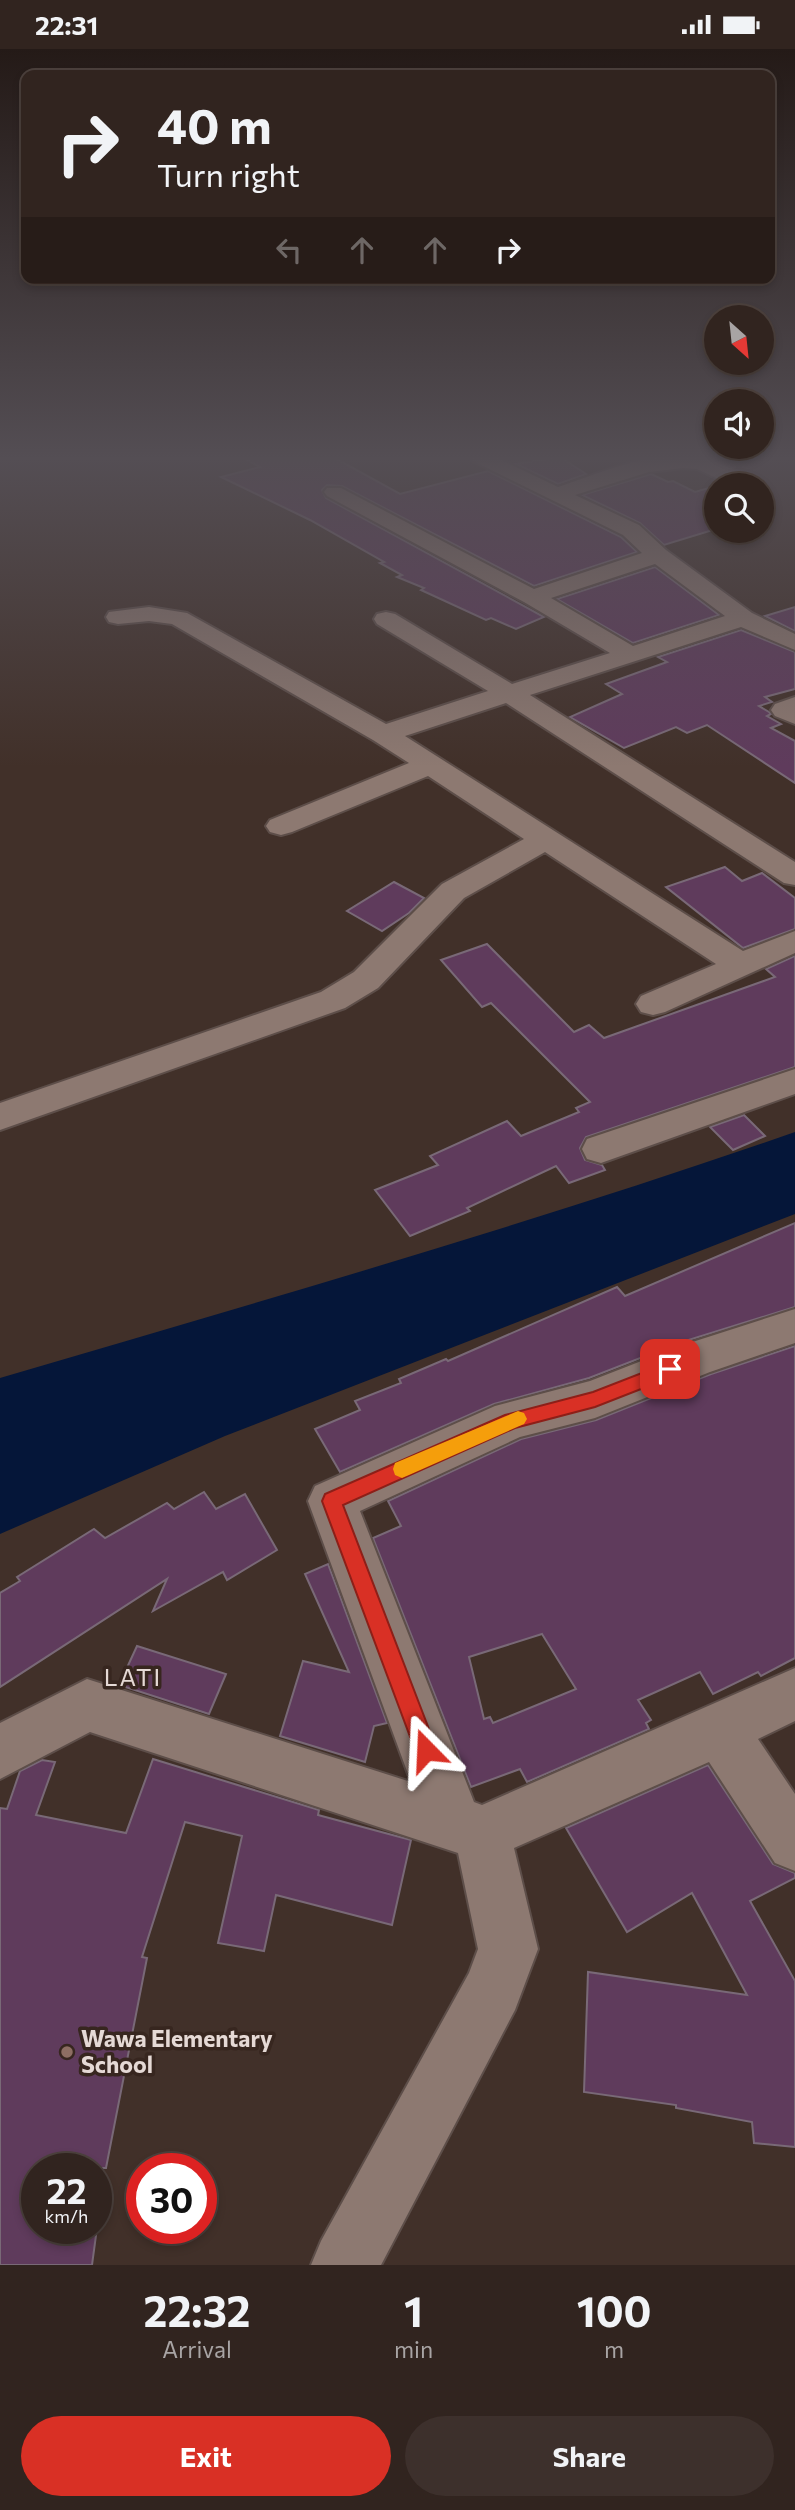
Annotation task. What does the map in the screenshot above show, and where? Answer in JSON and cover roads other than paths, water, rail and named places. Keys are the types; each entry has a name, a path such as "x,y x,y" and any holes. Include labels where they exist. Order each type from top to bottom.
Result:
{"street":[{"path":"463,560 631,655"},
{"path":"532,597 642,560"},
{"path":"665,560 743,618 795,643"},
{"path":"118,617 149,614 178,618 383,734 741,965"},
{"path":"383,734 743,618"},
{"path":"386,619 509,693 795,876"},
{"path":"795,705 785,710 795,716"},
{"path":"281,826 430,765"},
{"path":"0,1117 334,1000 366,980 453,891 546,839"},
{"path":"653,1004 795,941"},
{"path":"601,1149 795,1081"},
{"path":"345,2265 494,1989 508,1949 468,1829 332,1501 512,1420 595,1399 695,1359 795,1327"},
{"path":"0,1752 87,1706 468,1829 720,1730 795,1693"},
{"path":"720,1730 795,1843"}],"water":[{"path":"795,1132 795,1214 225,1436 0,1534 0,1378 498,1229"}],"place":[{"name":"Wawa Elementary School","path":"67,2052"}],"district":[{"name":"LATI","path":"133,1678"}]}
